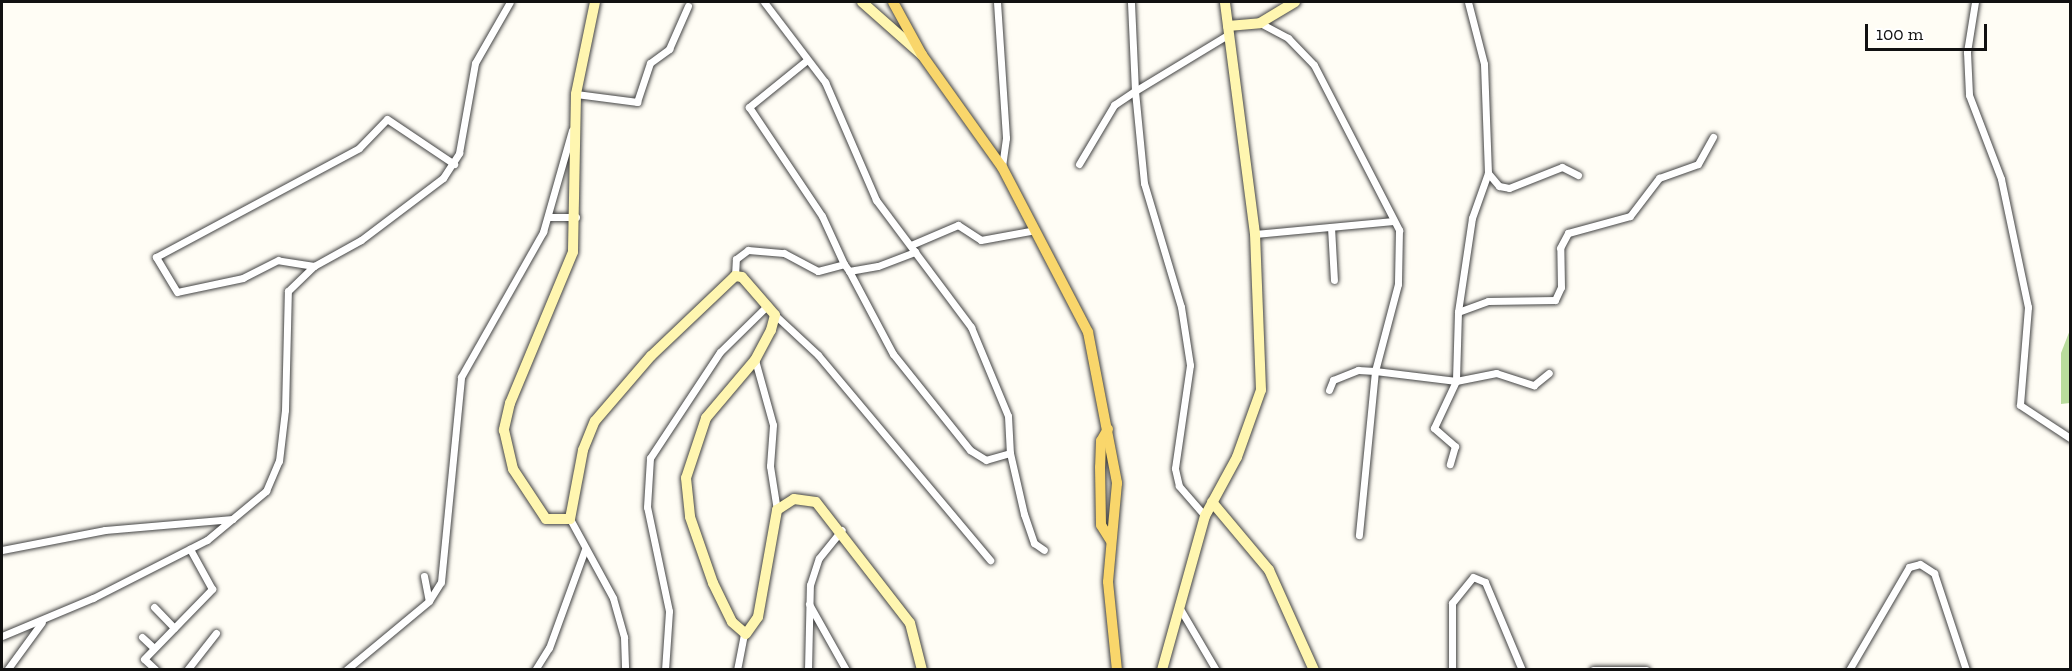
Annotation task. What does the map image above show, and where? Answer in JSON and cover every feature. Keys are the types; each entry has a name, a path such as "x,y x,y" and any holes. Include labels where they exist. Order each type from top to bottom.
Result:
{"main road":[{"path":"893,2 922,55 1002,167 1030,231 1088,332 1108,429 1117,487 1108,582 1117,669"},
{"path":"1108,429 1101,441 1101,525 1111,541"},
{"path":"1101,486 1117,487"}],"street":[{"path":"2,636 42,622 190,549 238,517 266,491 276,473 286,389 285,296 315,266 398,214 453,164 475,63 510,2"},
{"path":"570,519 546,519 536,507 513,469 504,430 520,370 566,275 578,217 576,94 596,2"},
{"path":"764,2 825,82 876,200 971,327 1008,416 1011,453 1023,514 1034,543 1044,550"},
{"path":"862,2 922,55"},
{"path":"997,2 1006,138 1002,167"},
{"path":"1131,2 1135,91 1144,183 1181,307 1190,365 1175,468 1179,486 1205,516"},
{"path":"1161,669 1205,516 1248,431 1261,390 1255,234 1225,2"},
{"path":"1079,164 1114,105 1229,30 1260,23 1295,2"},
{"path":"1450,464 1455,446 1434,428 1456,381 1458,312 1472,218 1488,173 1484,64 1468,2"},
{"path":"1975,2 1967,52 1969,95 2001,179 2028,307 2020,405 2070,438"},
{"path":"576,94 637,102 650,63 669,49 687,6"},
{"path":"1260,23 1288,38 1314,65 1399,230 1402,259 1375,371 1359,535"},
{"path":"807,60 749,107 822,216 844,264 892,354 970,450 986,460 1011,453"},
{"path":"346,669 429,601 445,566 461,377 549,217 576,116"},
{"path":"315,266 278,260 243,278 177,292 156,257 359,148 387,119 453,164"},
{"path":"1458,312 1488,301 1555,300 1561,287 1560,248 1568,233 1630,216 1659,178 1698,164 1713,137"},
{"path":"1488,173 1499,186 1509,188 1562,167 1578,175"},
{"path":"549,217 578,217"},
{"path":"1255,234 1393,221"},
{"path":"849,271 913,248 958,225 981,240 1030,231"},
{"path":"1331,227 1334,280"},
{"path":"625,669 619,616 570,519 583,450 595,421 651,356 735,276 736,259 748,250 784,253 818,272 844,264"},
{"path":"735,276 749,282 775,315 818,355 990,560"},
{"path":"665,669 669,611 646,507 650,458 720,352 768,305"},
{"path":"744,633 713,583 685,490 706,418 754,360 775,315"},
{"path":"737,669 744,633 758,617 777,510 770,466 773,425 754,360"},
{"path":"1329,390 1333,380 1358,370 1456,381 1496,373 1534,386 1549,373"},
{"path":"777,510 805,499 827,512 910,623 922,669"},
{"path":"1212,502 1269,570 1314,669"},
{"path":"2,550 105,530 213,525 238,517"},
{"path":"808,669 808,602 819,558 842,530"},
{"path":"156,669 144,659 212,589 190,549"},
{"path":"535,669 549,648 585,549"},
{"path":"1849,669 1909,567 1920,564 1934,573 1966,669"},
{"path":"424,576 429,601"},
{"path":"1452,669 1452,603 1473,577 1485,582 1522,669"},
{"path":"808,602 846,669"},
{"path":"1178,605 1216,669"},
{"path":"154,607 174,628"},
{"path":"8,669 42,622"},
{"path":"187,669 216,633"},
{"path":"142,637 154,648"},
{"path":"1593,669 1646,669"}],"green space":[{"path":"2070,330 2070,403 2061,404 2061,353"}]}
